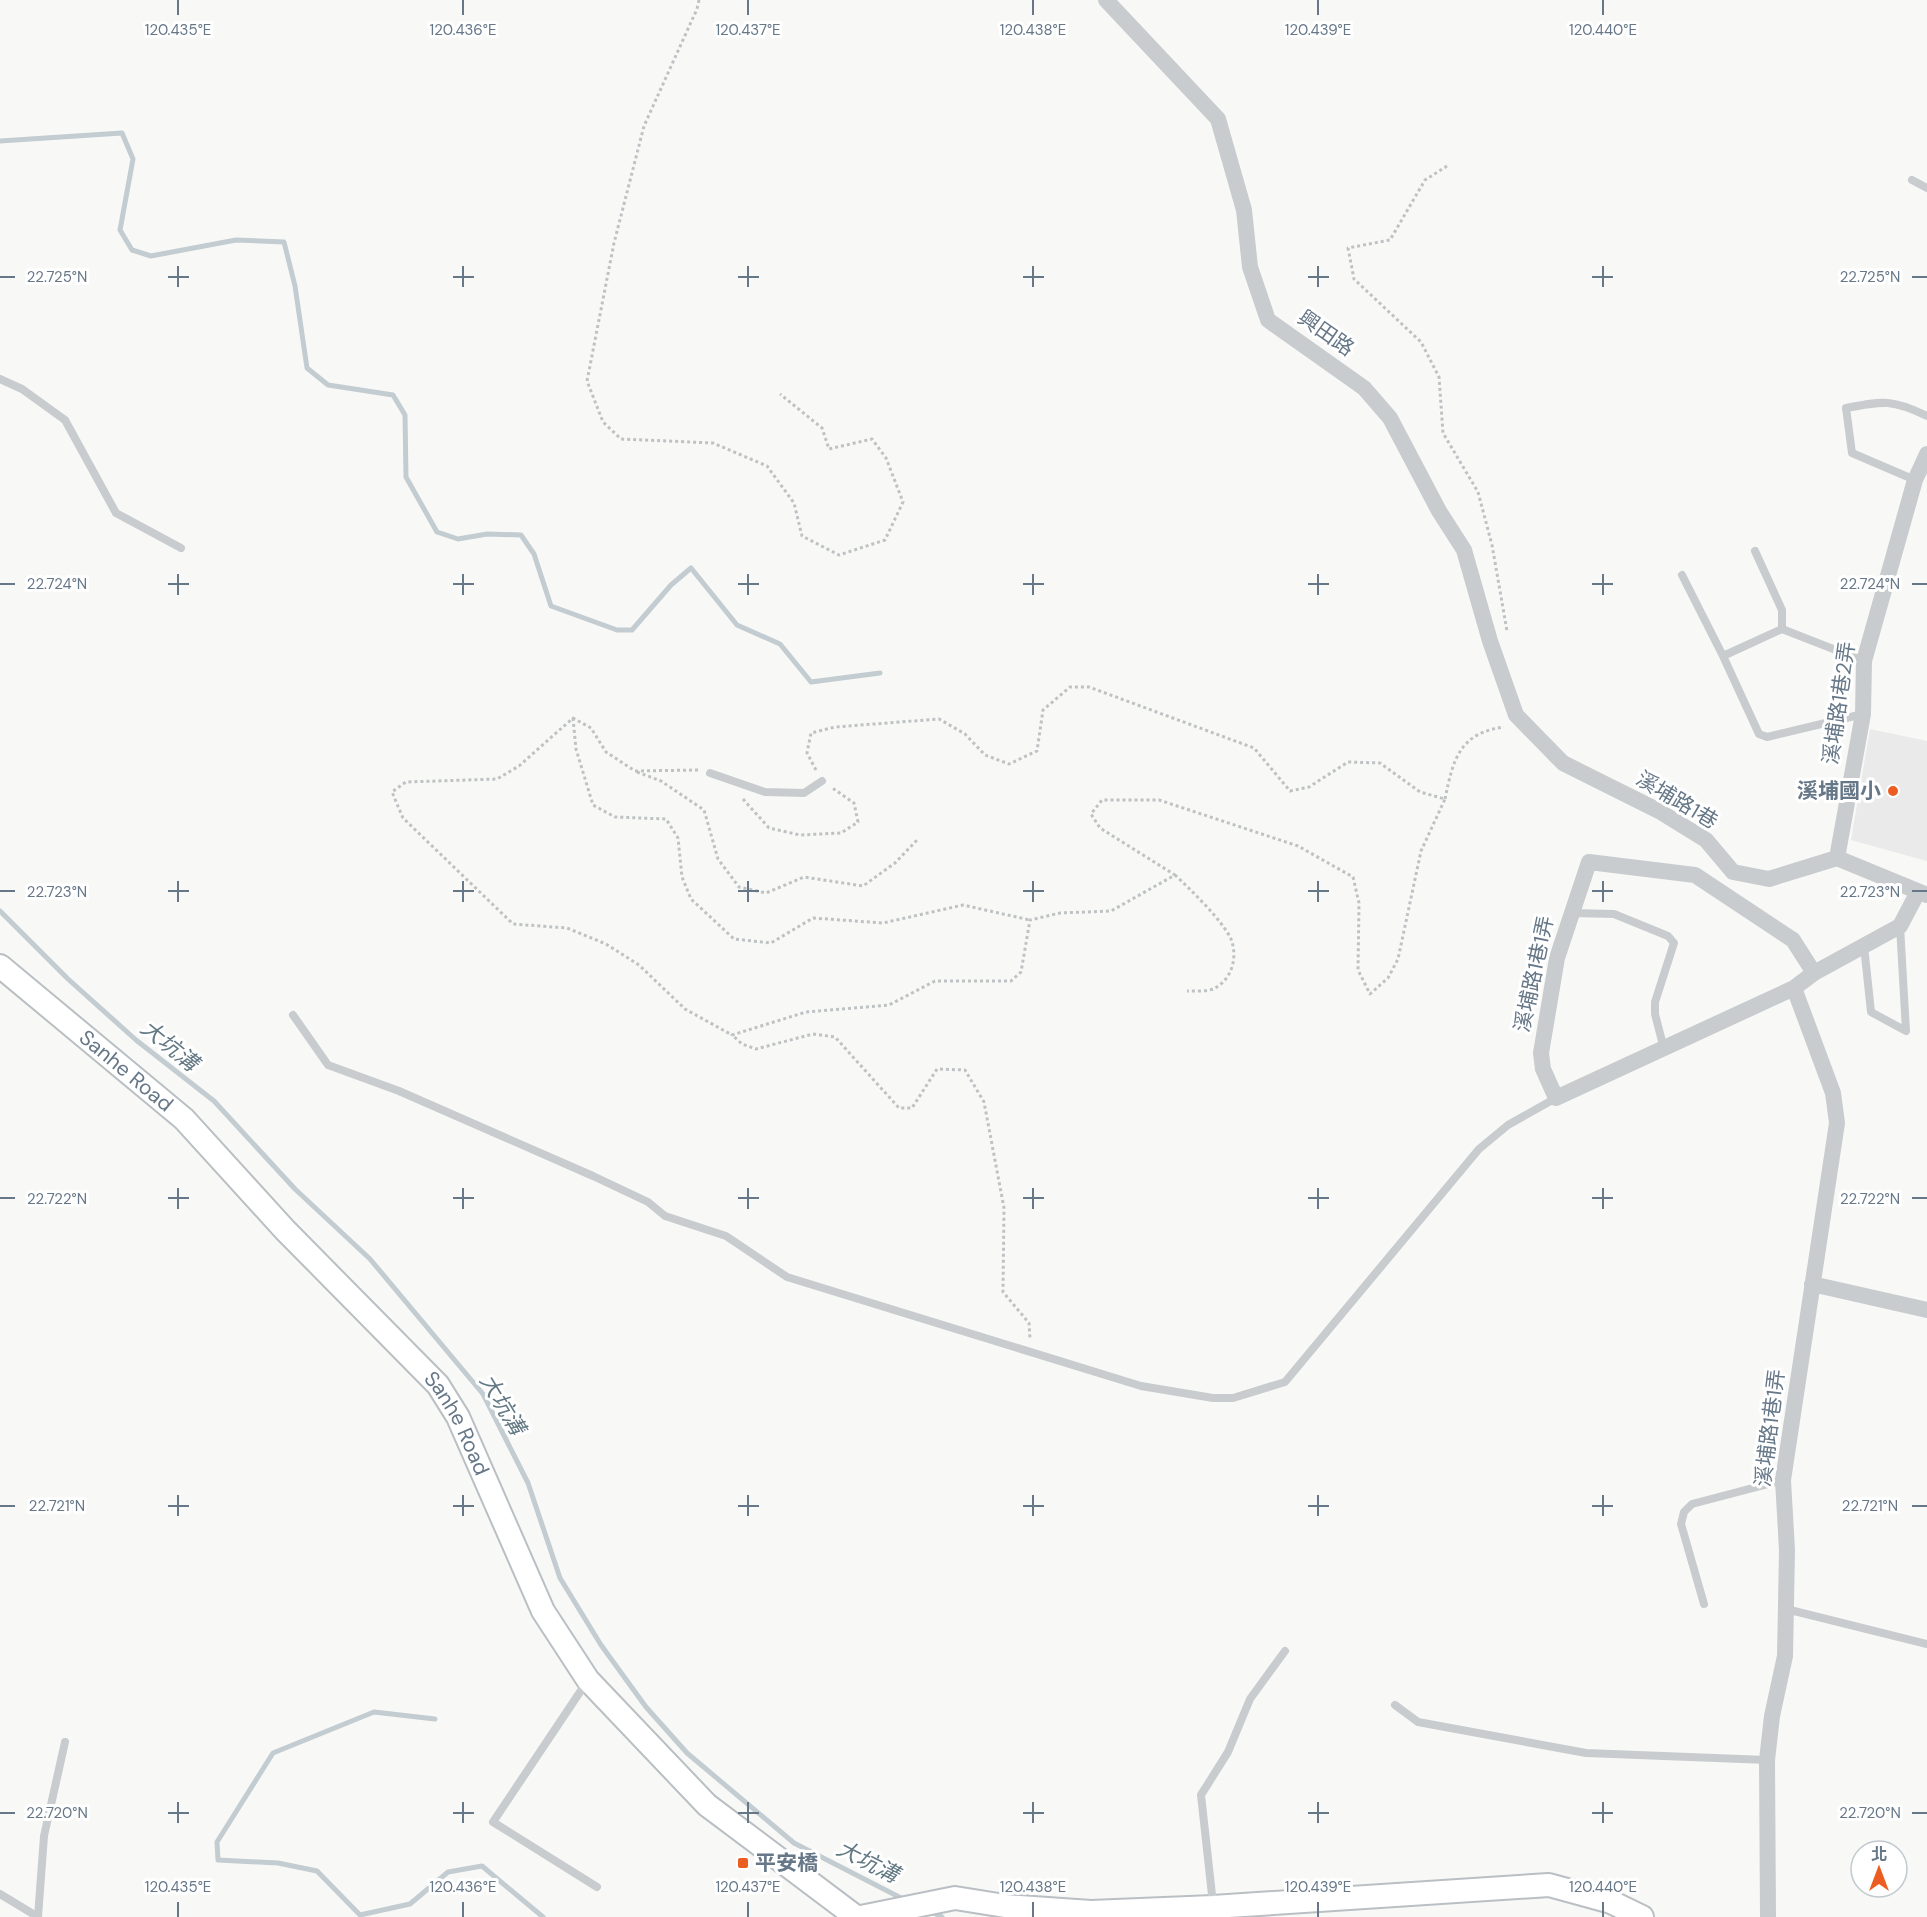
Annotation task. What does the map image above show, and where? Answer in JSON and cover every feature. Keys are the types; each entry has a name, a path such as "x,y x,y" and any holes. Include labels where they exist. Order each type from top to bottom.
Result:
{"main road":[{"name":"Sanhe Road","path":"0,966 184,1119 285,1230 438,1385 458,1417 543,1611 588,1680 706,1805 866,1916"},
{"path":"866,1916 955,1898 1005,1906 1091,1912 1214,1907 1549,1885 1611,1902 1642,1917"}],"street":[{"name":"興田路","path":"1106,0 1218,119 1244,210 1250,267 1268,320 1364,388 1390,418 1439,511 1464,550 1490,641 1516,715"},
{"name":"溪埔路1巷2弄","path":"1838,858 1863,714 1864,661 1915,480 1927,454"},
{"name":"溪埔路1巷","path":"1516,715 1563,763 1659,811 1706,840 1733,872 1769,879 1838,858"},
{"path":"1556,1098 1794,988 1814,973 1900,926 1922,893 1838,858"},
{"name":"溪埔路1巷1弄","path":"1556,1098 1543,1070 1540,1053 1557,958 1570,913 1589,862 1695,875 1793,939 1814,973"},
{"name":"溪埔路1巷1弄","path":"1768,1917 1767,1760 1772,1716 1785,1656 1787,1550 1783,1480 1838,1123 1833,1093 1794,988"},
{"path":"1812,1284 1927,1310"}],"lane":[{"path":"1911,180 1927,188"},
{"path":"0,380 22,389 65,420 116,513 181,548"},
{"path":"1915,480 1852,453 1846,408 1875,403 1901,403 1927,416"},
{"path":"1755,551 1782,610 1782,629"},
{"path":"1682,575 1724,656 1759,734 1767,737 1863,714"},
{"path":"1724,656 1782,629 1864,661"},
{"path":"710,773 765,792 804,793 822,781"},
{"path":"1570,913 1614,914 1668,936 1674,943 1655,1002 1655,1014 1665,1048"},
{"path":"1864,946 1871,1012 1906,1031 1900,926"},
{"path":"293,1015 328,1065 399,1091 593,1176 648,1202 665,1216 726,1236 787,1277 1141,1386 1213,1398 1233,1398 1285,1382 1479,1149 1508,1125 1556,1098"},
{"path":"1704,1604 1681,1524 1684,1512 1692,1504 1783,1480"},
{"path":"1786,1609 1927,1644"},
{"path":"1214,1907 1201,1795 1228,1752 1250,1699 1285,1651"},
{"path":"588,1680 493,1822 597,1887"},
{"path":"1395,1705 1418,1722 1586,1753 1767,1760"},
{"path":"0,1894 38,1917 44,1836 65,1742"}],"path":[{"path":"699,0 644,126 614,243 587,381 603,422 621,440 713,443 767,466 794,503 802,536 839,555 885,540 903,502 886,458 872,440 829,449 822,428 780,394"},
{"path":"1446,166 1425,180 1389,240 1348,248 1348,260 1354,279 1421,342 1438,377 1443,433 1478,492 1492,545 1508,634"},
{"path":"740,796 769,828 800,835 841,833 858,822 854,803 822,781 807,753 811,733 835,727 939,719 965,734 986,755 1009,764 1037,751 1043,710 1070,687 1089,687 1254,748 1290,790 1309,788 1348,762 1380,763 1420,792 1445,799"},
{"path":"1187,991 1214,990 1224,981 1234,963 1231,939 1197,896 1175,875 1100,828 1091,814 1102,800 1159,800 1298,846 1353,877 1359,903 1358,970 1370,994 1388,978 1398,959 1421,851 1445,799 1453,761 1468,741 1485,729 1508,727 1516,715"},
{"path":"573,718 576,749 592,805 615,817 666,819 678,838 682,877 691,899 734,939 771,943 813,918 884,923 963,905 1030,920 1060,913 1111,911 1175,875"},
{"path":"573,718 591,728 606,752 635,771 661,781 704,810 718,859 739,887 766,893 804,877 863,886 896,863 917,840"},
{"path":"573,718 519,766 497,779 406,782 392,792 402,818 513,924 567,928 606,944 639,965 685,1009 732,1035 742,1044 756,1048 813,1034 835,1036 899,1108 912,1108 937,1069 965,1070 984,1102 1004,1208 1003,1292 1029,1323 1030,1353"},
{"path":"635,771 689,768 710,773"},
{"path":"732,1035 806,1012 890,1005 935,981 1011,981 1021,972 1030,920"}],"shaded area":[{"name":"溪埔國小","path":"1870,729 1927,741 1927,861 1851,840"}],"waterway":[{"path":"0,141 122,133 133,159 120,230 132,250 151,256 236,240 284,242 295,286 307,368 328,385 393,395 405,415 406,477 437,532 458,539 487,534 521,535 534,554 551,606 617,630 632,630 671,585 691,568 737,625 780,644 811,682 880,673"},
{"name":"大坑溝","path":"0,911 68,979 136,1040 214,1101 295,1189 370,1259 483,1394 528,1483 560,1578 601,1645 646,1707 687,1753 794,1843 905,1900"},
{"path":"435,1719 374,1712 273,1753 217,1842 218,1860 278,1863 317,1871 360,1915 410,1904 448,1872 482,1866 543,1917"},
{"name":"大坑溝","path":"930,1911 942,1917"}],"place":[{"name":"溪埔國小","path":"1893,791"},
{"name":"平安橋","path":"743,1863"}]}
